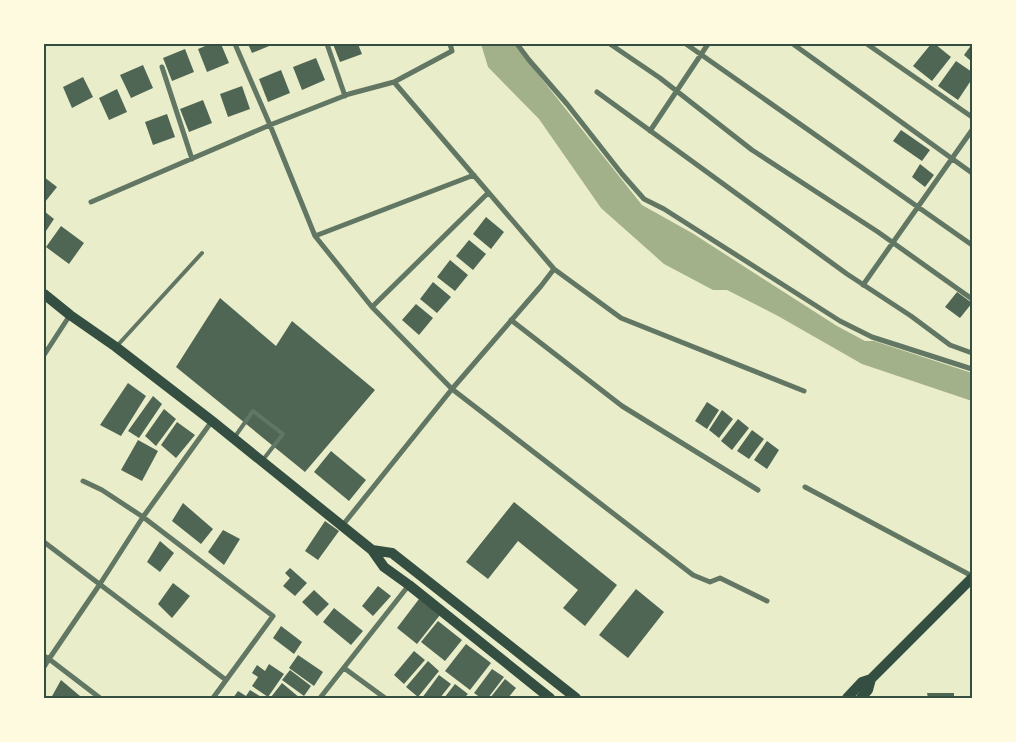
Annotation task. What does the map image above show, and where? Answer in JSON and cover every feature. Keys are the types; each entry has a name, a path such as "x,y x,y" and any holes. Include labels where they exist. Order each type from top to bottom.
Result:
{"main road":[{"path":"44,294 234,438 372,550 384,567 409,585 544,696"},
{"path":"372,550 392,553 576,698"},
{"path":"847,698 862,682 871,679 972,577"},
{"path":"861,698 868,690 871,679"}],"street":[{"path":"235,44 315,236 372,307 452,389 693,575 710,582 720,578 767,601"},
{"path":"327,44 345,96"},
{"path":"92,202 270,125 345,96 394,82 452,50 450,44"},
{"path":"518,44 529,60 644,199 664,209 840,321 872,337 972,369"},
{"path":"610,44 660,78 752,150 893,242 972,299"},
{"path":"686,44 972,245"},
{"path":"650,131 708,44"},
{"path":"793,44 972,173"},
{"path":"867,44 972,117"},
{"path":"162,67 192,159"},
{"path":"394,82 554,269 621,318 804,391"},
{"path":"597,92 831,263 911,316 950,345 972,353"},
{"path":"863,285 972,130"},
{"path":"315,236 474,175"},
{"path":"372,307 488,193"},
{"path":"342,526 452,389 554,269"},
{"path":"44,354 70,315"},
{"path":"511,320 622,406 758,490"},
{"path":"44,667 46,658 100,584 143,517 212,421"},
{"path":"82,481 102,490 143,517 273,616 213,698"},
{"path":"805,487 972,577"},
{"path":"44,542 226,680"},
{"path":"320,698 409,585"},
{"path":"46,658 100,698"},
{"path":"344,668 385,698"}],"lane":[{"path":"116,347 202,253"},
{"path":"234,438 253,410 282,434 262,461"}],"shaded area":[{"path":"481,44 514,44 642,205 692,233 837,326 865,341 874,341 972,373 972,401 862,364 778,316 727,290 713,290 664,264 601,208 539,119 488,67"}],"building":[{"path":"210,44 221,44 229,63 207,72 198,49"},
{"path":"248,44 274,44 252,53"},
{"path":"333,44 358,44 362,54 340,62"},
{"path":"931,44 935,44 951,57 932,81 913,66"},
{"path":"972,44 972,62 964,55"},
{"path":"185,49 194,72 172,81 163,58"},
{"path":"316,58 325,80 302,90 293,67"},
{"path":"956,61 972,72 972,79 958,100 938,86"},
{"path":"143,65 153,88 131,98 120,75"},
{"path":"281,70 290,93 268,102 259,79"},
{"path":"83,77 93,97 72,108 63,87"},
{"path":"242,86 250,109 228,117 220,94"},
{"path":"117,89 127,112 109,120 99,98"},
{"path":"203,100 212,123 189,132 180,109"},
{"path":"167,114 175,137 153,145 145,122"},
{"path":"901,130 930,150 922,161 893,141"},
{"path":"920,164 934,175 925,187 912,177"},
{"path":"44,177 57,187 45,202 44,201"},
{"path":"44,211 54,219 44,234"},
{"path":"486,217 504,232 491,249 473,234"},
{"path":"61,226 84,243 69,264 46,247"},
{"path":"469,240 486,254 473,270 456,256"},
{"path":"450,260 468,275 455,291 437,277"},
{"path":"433,282 451,297 437,313 420,299"},
{"path":"957,292 972,303 960,318 945,307"},
{"path":"220,298 276,346 292,321 375,390 305,472 176,367"},
{"path":"416,304 433,318 419,335 402,320"},
{"path":"128,383 146,396 121,436 100,425"},
{"path":"153,396 162,404 139,438 128,431"},
{"path":"707,402 719,410 707,429 695,421"},
{"path":"164,409 176,419 156,446 145,436"},
{"path":"722,410 733,419 719,438 709,430"},
{"path":"738,419 749,428 732,450 721,441"},
{"path":"177,422 195,435 176,458 161,445"},
{"path":"752,430 764,439 749,459 737,451"},
{"path":"138,440 158,451 142,481 121,470"},
{"path":"767,441 779,450 767,469 754,460"},
{"path":"331,451 366,480 349,501 314,472"},
{"path":"514,502 617,585 585,626 563,608 578,590 518,541 488,579 466,562"},
{"path":"183,503 213,529 201,544 172,521"},
{"path":"325,521 339,531 318,560 305,551"},
{"path":"223,530 240,539 224,565 208,552"},
{"path":"160,541 174,553 160,572 147,562"},
{"path":"290,568 307,583 295,596 283,586 290,578 285,573"},
{"path":"173,583 190,596 172,618 158,604"},
{"path":"378,586 391,596 373,616 362,606"},
{"path":"636,589 664,612 628,658 599,635"},
{"path":"314,590 329,604 317,616 302,602"},
{"path":"419,599 440,615 417,644 397,628"},
{"path":"334,608 363,631 351,645 323,622"},
{"path":"438,621 462,640 445,661 421,642"},
{"path":"281,626 302,642 294,654 273,638"},
{"path":"466,644 491,663 470,690 445,671"},
{"path":"414,651 425,660 404,684 394,675"},
{"path":"298,655 323,672 314,686 289,668"},
{"path":"428,661 439,671 418,697 406,687"},
{"path":"269,664 284,674 268,697 252,686 258,677 252,673 257,665 265,671"},
{"path":"492,669 504,677 488,698 481,698 474,693"},
{"path":"290,670 311,686 304,696 282,680"},
{"path":"439,675 451,684 440,698 422,698"},
{"path":"505,679 516,688 508,698 490,698"},
{"path":"61,680 80,696 79,698 51,698"},
{"path":"282,683 300,698 271,697"},
{"path":"455,684 468,694 464,698 444,698"},
{"path":"250,690 263,698 233,698 238,691 246,696"},
{"path":"927,693 954,693 954,698 928,698"}]}
